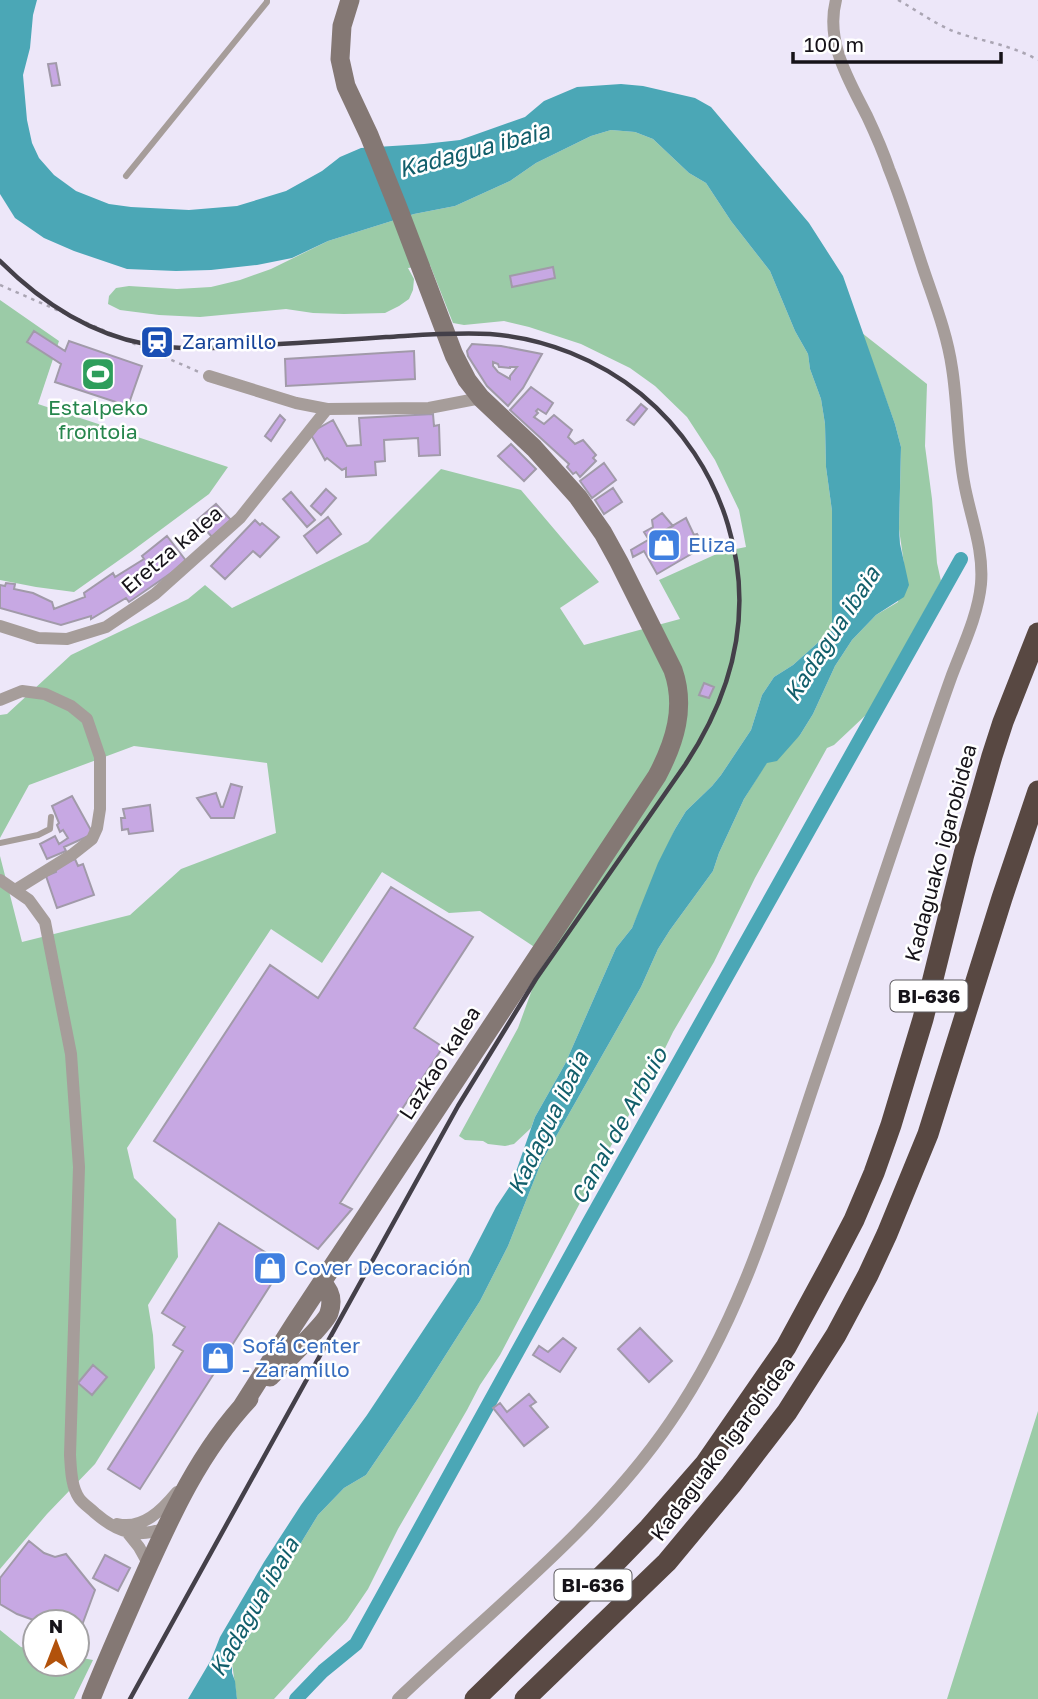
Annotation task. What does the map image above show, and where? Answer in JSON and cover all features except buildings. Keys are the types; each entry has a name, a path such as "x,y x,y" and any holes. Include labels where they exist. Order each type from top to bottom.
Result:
{"highway":[{"name":"Kadaguako igarobidea","path":"475,1699 615,1563 705,1464 786,1347 854,1220 891,1125 923,1019 964,854 992,757 1038,633"},
{"name":"Kadaguako igarobidea","path":"525,1699 667,1562 787,1412 836,1335 887,1234 928,1134 1038,791"}],"street":[{"name":"Lazkao kalea","path":"241,1408 657,776 668,755 678,721 677,682 634,591 603,534 569,486 481,398 461,368 448,340 406,227 346,86 340,59 342,26 351,0"},
{"path":"398,1699 546,1562 608,1500 672,1420 726,1326 778,1192 979,596 981,550 962,475 953,373 946,334 890,171 840,61 833,34 836,0"},
{"path":"209,376 296,403 327,409 429,408 481,398"},
{"name":"Eretza kalea","path":"0,626 38,638 67,639 106,627 155,594 240,517 327,409"},
{"path":"0,700 22,691 45,694 71,706 87,719 100,757 100,809 92,839 73,854 6,886"},
{"path":"6,886 29,900 45,922 71,1055 79,1167 71,1474 79,1499 103,1520 127,1532 143,1535 165,1528"},
{"path":"103,1520 122,1526 140,1524 161,1510 241,1408 329,1315 331,1297 321,1283"},
{"path":"91,1699 165,1528 201,1460"},
{"path":"127,1532 149,1565"}],"lane":[{"path":"126,176 268,1"},
{"path":"0,843 38,835 50,829 51,817"}],"path":[{"path":"898,0 935,23 961,34 1022,51 1038,60"},
{"path":"0,285 209,376"}],"green space":[{"path":"611,130 635,132 653,139 689,173 706,183 731,221 770,271 795,331 808,354 825,424 826,467 832,511 832,630 793,665 774,677 762,695 751,730 721,775 686,811 675,829 632,928 616,948 565,1064 531,1128 514,1144 488,1144 465,1140 459,1136 518,1028 545,954 480,911 449,913 382,872 322,963 271,929 127,1148 134,1178 176,1219 178,1257 148,1305 155,1368 95,1464 0,1569 0,856 22,942 130,915 181,869 276,833 267,763 134,746 29,785 0,838 0,715 7,714 71,655 188,599 205,585 232,608 368,542 441,469 521,490 599,582 560,608 584,645 680,619 659,580 721,552 746,547 739,510 715,460 687,417 655,386 630,368 581,344 529,327 504,321 464,325 453,323 430,265 408,268 414,279 409,299 385,313 313,313 286,309 200,317 159,315 120,310 108,304 109,296 116,288 129,286 177,289 211,287 240,280 271,269 328,241 414,214 455,206 510,181 536,163 591,136"},
{"path":"0,300 59,341 38,404 228,467 209,494 74,592 0,580"},
{"path":"862,333 927,384 925,446 941,581 868,713 834,745 827,748 755,878 714,962 601,1163 500,1355 398,1529 368,1589 347,1620 274,1699 237,1699 232,1663 260,1613 276,1575 296,1551 318,1515 344,1488 366,1475 417,1400 480,1301 508,1246 541,1163 641,987 658,949 713,871 744,799 767,762 800,735 835,666 852,640 876,615 898,602 904,564 899,529 901,447"},
{"path":"1038,1411 1038,1699 947,1699"},
{"path":"0,1630 21,1647 21,1678 84,1678 74,1699 0,1699"}],"water":[{"name":"Kadagua ibaia","path":"0,0 37,0 23,75 27,120 32,143 39,158 54,175 76,191 109,204 189,210 237,206 286,191 322,171 340,157 361,148 460,140 525,117 544,101 577,87 621,84 643,86 695,98 711,107 809,223 843,276 901,447 899,529 909,585 904,597 876,615 852,640 835,666 800,735 777,761 767,763 744,799 713,871 658,949 641,987 541,1163 508,1246 480,1301 366,1475 344,1488 318,1515 296,1551 276,1575 250,1635 232,1663 237,1699 188,1699 264,1562 301,1505 367,1415 464,1269 496,1207 512,1183 535,1117 565,1064 616,948 632,928 675,829 686,811 721,775 751,730 762,695 774,677 793,665 832,630 832,511 826,467 825,424 808,354 795,331 770,271 731,221 706,183 689,173 653,139 635,132 611,130 591,136 536,163 510,181 455,206 414,214 328,241 292,258 257,265 211,270 127,269 44,238 15,218 0,194"}],"waterway":[{"name":"Canal de Arbuio","path":"296,1699 323,1671 356,1644 961,559"}],"railway":[{"path":"0,261 15,276 66,313 104,332 145,344 174,348 216,348 477,333 531,340 589,361 625,382 656,407 694,453 722,506 736,557 739,588 735,650 727,679 702,737 536,979 458,1106 130,1699"}],"place":[{"name":"Zaramillo","path":"157,342"},
{"name":"Estalpeko frontoia","path":"98,374"},
{"name":"Eliza","path":"664,545"},
{"name":"Cover Decoración","path":"270,1268"},
{"name":"Sofá Center - Zaramillo","path":"218,1358"}]}
